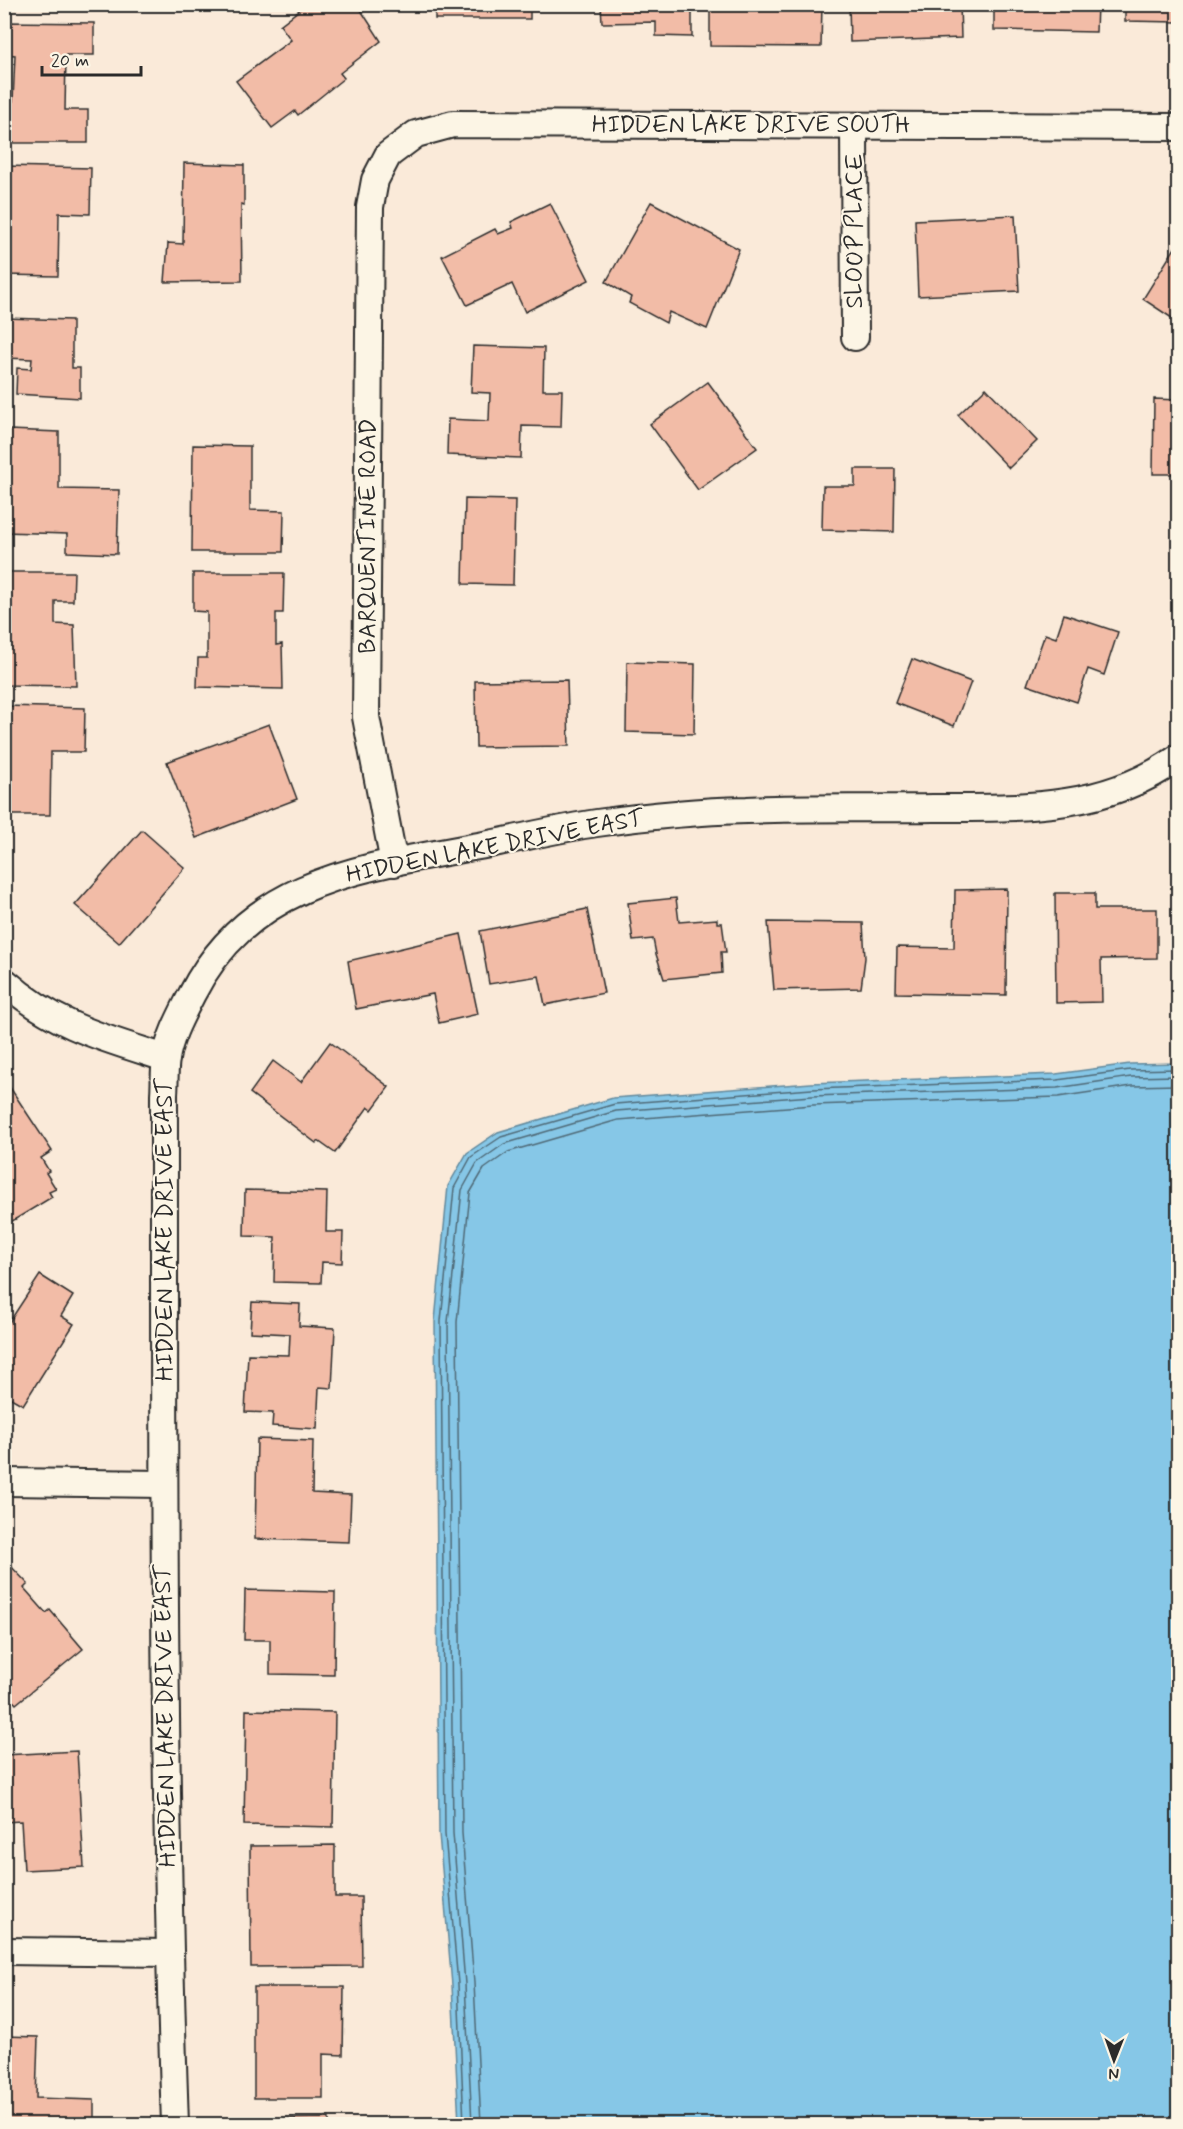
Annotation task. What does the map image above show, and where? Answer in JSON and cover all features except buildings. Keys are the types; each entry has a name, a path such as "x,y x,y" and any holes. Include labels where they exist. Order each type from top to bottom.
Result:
{"street":[{"name":"HIDDEN LAKE DRIVE SOUTH","path":"370,207 375,180 388,154 416,134 453,124 1179,127"},
{"name":"SLOOP PLACE","path":"855,126 855,337"},
{"name":"BARQUENTINE ROAD","path":"370,207 366,717 394,863"},
{"name":"HIDDEN LAKE DRIVE EAST","path":"175,2124 169,1953 164,1484 164,1094 166,1058 180,1017 199,980 223,947 250,920 285,897 335,877 595,823 748,809 1018,808 1077,801 1122,788 1179,758"},
{"path":"4,981 53,1017 81,1030 166,1058"},
{"path":"4,1482 164,1484"},
{"path":"4,1951 169,1953"}],"water":[{"path":"1178,1063 1178,2124 459,2124 452,1985 439,1834 435,1321 448,1186 467,1153 498,1132 613,1098 811,1083 1056,1074 1130,1064"}]}
